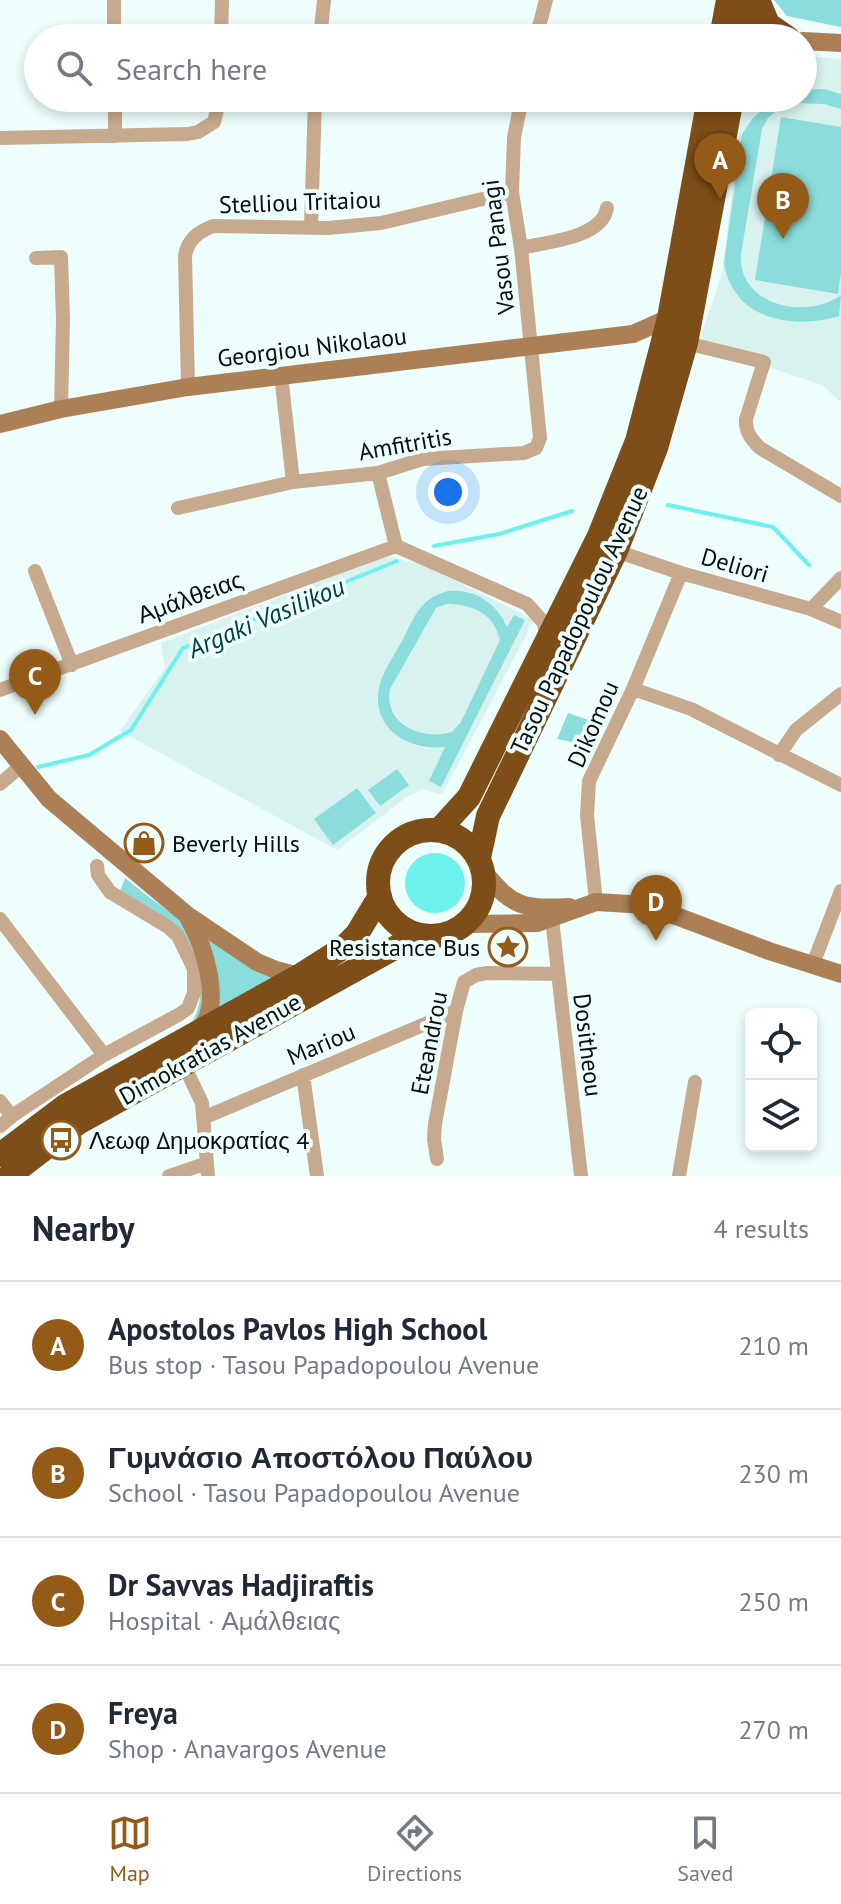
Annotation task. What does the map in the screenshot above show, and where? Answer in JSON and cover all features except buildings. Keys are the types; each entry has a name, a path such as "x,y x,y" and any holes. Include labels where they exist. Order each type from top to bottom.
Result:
{"highway":[{"path":"728,0 735,24"},
{"path":"743,24 752,0"},
{"path":"758,0 768,24"},
{"name":"Tasou Papadopoulou Avenue","path":"439,830 469,797 599,536 637,441 669,318 706,112"},
{"name":"Tasou Papadopoulou Avenue","path":"481,865 488,816 616,551 656,448 686,343 729,112"},
{"path":"421,830 439,830 455,835 468,844 481,865 484,891 478,909 466,924 441,936 418,935 394,921 380,896 380,870 391,847 405,836 421,830"},
{"name":"Dimokratias Avenue","path":"0,1155 65,1106 299,976 343,948 357,934 380,896"},
{"name":"Dimokratias Avenue","path":"9,1176 78,1123 418,935"}],"street":[{"path":"114,0 114,24"},
{"path":"221,24 222,0"},
{"path":"321,24 324,0"},
{"path":"540,24 546,0"},
{"path":"817,42 841,43"},
{"path":"115,112 115,136"},
{"path":"0,138 188,134 207,128 218,112"},
{"path":"311,228 315,112"},
{"name":"Vasou Panagi","path":"519,112 514,137 512,192 532,344"},
{"name":"Stelliou Tritaiou","path":"188,387 185,256 187,245 193,237 213,226 311,228 381,223 512,192"},
{"path":"521,248 590,231 601,224 607,208"},
{"path":"36,258 61,257 61,409"},
{"name":"Georgiou Nikolaou","path":"0,424 61,409 188,387 633,334 669,318"},
{"path":"633,334 648,341 659,355"},
{"path":"686,343 764,362 746,419 752,440 760,448 841,496"},
{"name":"Amfitritis","path":"178,508 293,482 378,473 423,459 524,453 536,448 540,438 532,344"},
{"path":"281,375 293,482"},
{"path":"378,473 396,546 527,604 544,623 547,641"},
{"name":"Αμάλθειας","path":"0,690 396,546"},
{"name":"Deliori","path":"616,551 681,573 811,609 841,622"},
{"path":"35,571 72,665"},
{"name":"Dikomou","path":"588,904 589,781 633,689 681,573"},
{"path":"811,609 841,578"},
{"path":"633,689 691,709 841,785"},
{"path":"779,755 796,730 841,694"},
{"path":"0,739 49,799 187,915 257,962 299,976"},
{"path":"0,784 21,766"},
{"path":"481,865 497,889 512,901 532,909 588,904 647,905 769,951 841,974"},
{"path":"0,1126 104,1055 180,1014 192,1001 195,982 190,958 178,936 110,892 98,875 97,866"},
{"path":"813,964 841,891"},
{"path":"466,924 522,924 552,919 588,904"},
{"path":"187,915 201,941 208,975 210,1013 197,1032"},
{"path":"0,919 104,1055"},
{"name":"Dositheou","path":"552,919 581,1176"},
{"name":"Eteandrou","path":"437,1159 435,1124 464,982 476,975 557,974"},
{"name":"Mariou","path":"203,1118 456,1011"},
{"path":"169,1176 207,1169 199,1094 183,1063"},
{"path":"303,1075 317,1176"},
{"path":"679,1176 695,1082"},
{"path":"0,1101 12,1116"}],"shaded area":[{"path":"774,0 841,0 841,27 787,16"},
{"path":"817,57 841,59 841,402 822,385 698,344 722,274 741,112 817,112"},
{"path":"817,89 841,94 841,109 817,104"},
{"path":"760,112 775,112 762,129 741,254 743,271 750,286 776,303 810,307 841,295 839,316 803,322 768,316 752,309 739,297 730,282 724,263 742,134"},
{"path":"781,117 841,127 841,273 838,294 755,280"},
{"path":"386,556 424,565 534,620 442,795 422,789 408,796 337,850 120,731 165,668 161,643"},
{"path":"458,591 476,595 497,611 507,627 514,615 525,620 441,787 429,781 445,747 406,741 387,726 378,702 383,677 414,618 423,605 438,595","holes":["456,604 481,612 493,623 500,640 461,722 452,732 418,732 399,721 393,712 389,702 390,689 436,608"]},
{"path":"568,713 603,725 590,756 572,742 557,739"},
{"path":"397,769 409,785 380,806 368,790"},
{"path":"357,788 376,813 333,845 314,819"},
{"path":"435,853 446,855 456,862 463,872 463,894 456,904 446,911 435,913 424,911 414,904 407,894 405,883 407,872 414,862 424,855"},
{"path":"125,878 199,932 279,977 186,1033 200,998 196,960 120,891"}],"waterway":[{"name":"Argaki Vasilikou","path":"668,505 773,527 809,565"},
{"name":"Argaki Vasilikou","path":"434,546 499,534 572,511"},
{"name":"Argaki Vasilikou","path":"38,767 89,755 131,730 183,648 397,561"}],"place":[{"name":"Apostolos Pavlos High School","path":"720,199"},
{"name":"Γυμνάσιο Αποστόλου Παύλου","path":"783,239"},
{"name":"Dr Savvas Hadjiraftis","path":"35,715"},
{"name":"Beverly Hills","path":"144,843"},
{"name":"Freya","path":"656,941"},
{"name":"Resistance Bus","path":"508,947"},
{"name":"Λεωφ Δημοκρατίας 4","path":"61,1140"}]}
